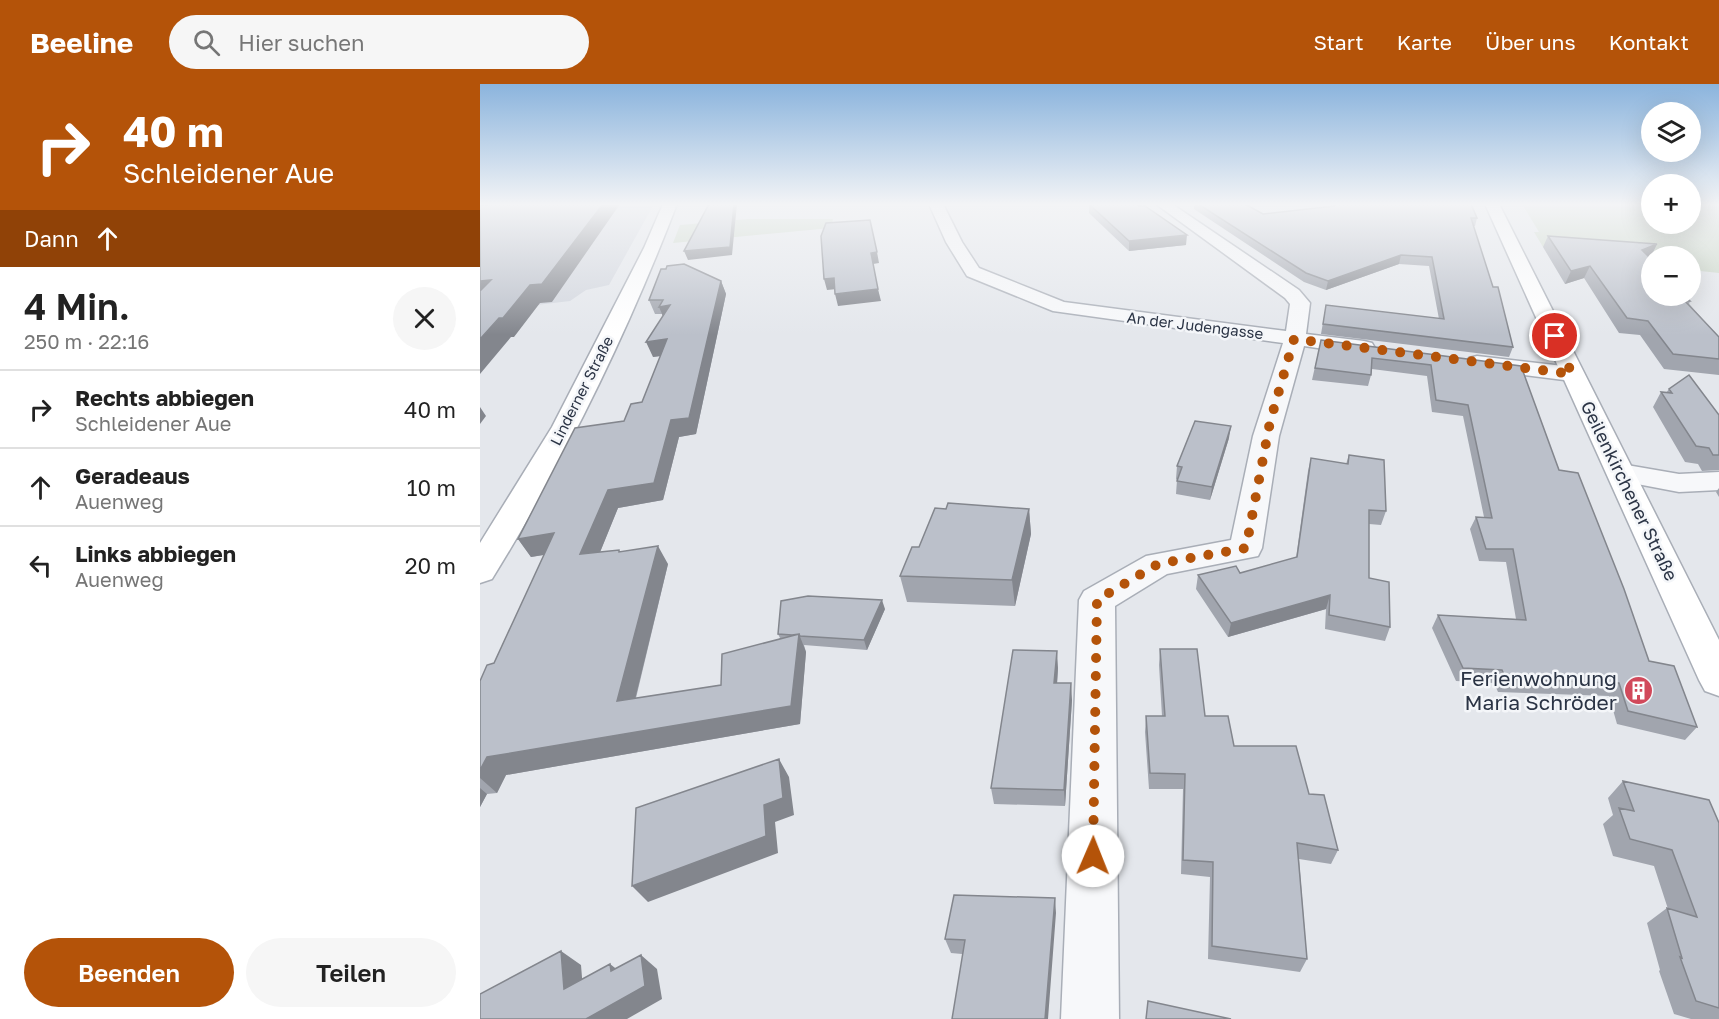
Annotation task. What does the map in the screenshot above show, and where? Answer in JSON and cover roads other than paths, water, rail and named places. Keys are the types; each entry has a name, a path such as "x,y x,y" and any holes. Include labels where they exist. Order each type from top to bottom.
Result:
{"street":[{"name":"Linderner Straße","path":"480,571 565,427 652,248"},
{"name":"An der Judengasse","path":"958,248 973,272 1060,307 1387,351"},
{"path":"1090,1019 1097,600 1158,564 1246,548 1270,422 1294,339 1300,303 1292,294 1226,248"},
{"name":"Geilenkirchener Straße","path":"1513,248 1719,680"},
{"path":"1456,360 1572,374"},
{"path":"1621,473 1679,483 1719,481"}],"place":[{"name":"Ferienwohnung Maria Schröder","path":"1638,691"}]}
